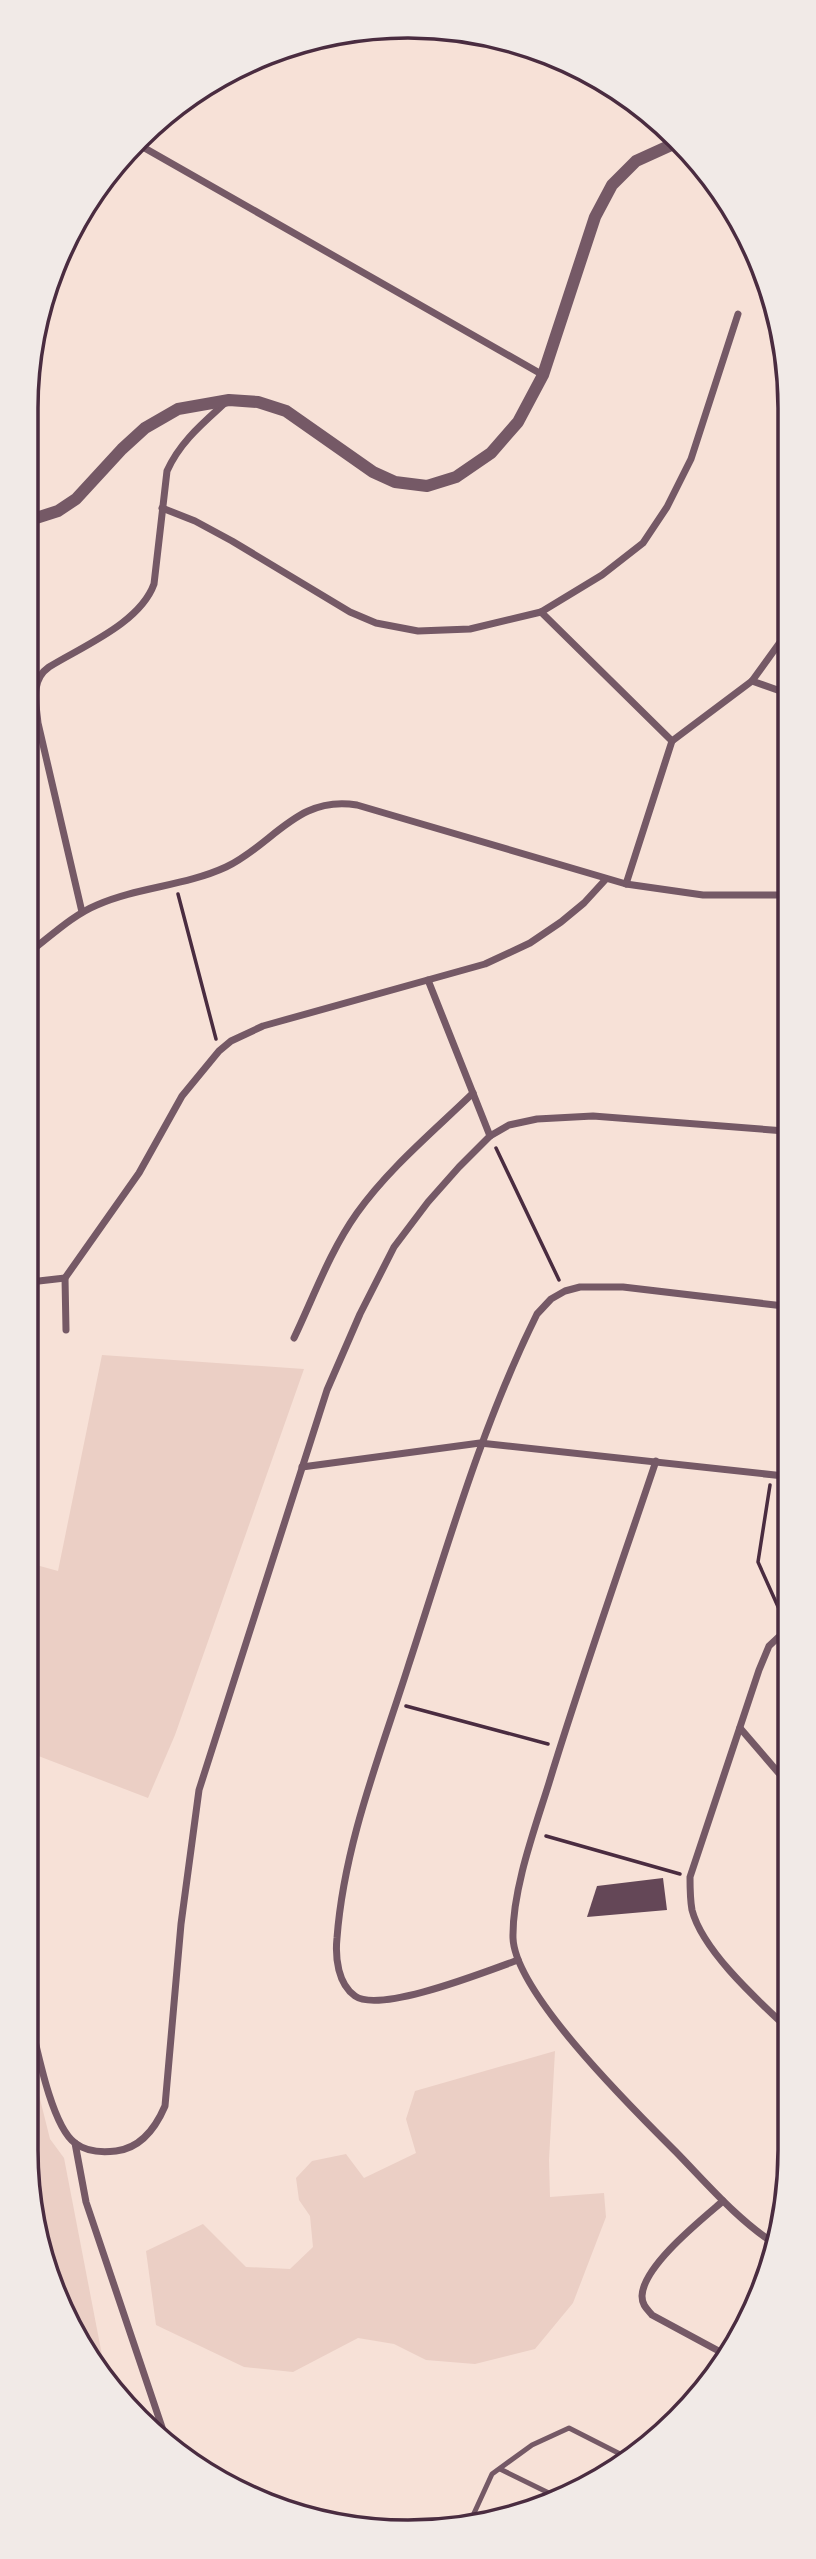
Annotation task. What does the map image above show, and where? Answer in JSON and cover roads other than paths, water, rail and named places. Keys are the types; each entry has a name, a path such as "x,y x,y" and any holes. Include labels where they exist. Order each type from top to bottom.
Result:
{"street":[{"path":"38,517 58,511 76,499 145,428 178,409 229,400 258,402 286,411 373,472 395,482 427,486 456,477 491,453 519,422 543,375 595,217 612,185 636,161 668,146"},
{"path":"145,149 543,375"},
{"path":"162,508 223,536 350,612 376,623 418,631 470,629 541,612 602,575 643,543 667,507 691,458 738,314"},
{"path":"38,681 43,671 140,610 150,596 155,584 167,471 173,457 193,432 229,400"},
{"path":"541,612 672,741"},
{"path":"626,884 672,741 752,681 778,645"},
{"path":"752,681 778,690"},
{"path":"38,723 82,912"},
{"path":"38,946 82,912 100,904 226,867 309,810 323,804 339,802 626,884 703,895 778,895"},
{"path":"66,1330 65,1278 139,1173 182,1096 219,1051 231,1041 263,1026 485,964 530,943 584,903 606,879"},
{"path":"428,980 490,1136"},
{"path":"294,1338 335,1247 358,1212 384,1181 473,1093"},
{"path":"38,2050 54,2113 66,2135 75,2143 89,2151 127,2150 143,2139 157,2123 165,2106 181,1924 199,1790 327,1390 360,1314 394,1247 428,1202 490,1136 509,1125 537,1119 593,1116 778,1131"},
{"path":"38,1281 65,1278"},
{"path":"518,1961 431,1990 374,2002 357,1998 345,1987 338,1965 336,1941 345,1877 480,1443 537,1314 551,1299 565,1291 580,1287 623,1287 778,1305"},
{"path":"302,1467 480,1443 778,1476"},
{"path":"656,1461 533,1833 519,1891 513,1938 518,1961 557,2023 631,2107 743,2221 767,2238"},
{"path":"778,1638 769,1646 690,1877 693,1912 714,1952 778,2019"},
{"path":"740,1728 778,1772"},
{"path":"75,2143 86,2202 161,2426"},
{"path":"719,2350 652,2315 644,2305 642,2294 666,2252 723,2201"}],"lane":[{"path":"474,2514 492,2474 532,2445 569,2428 619,2454"},
{"path":"500,2469 548,2492"}]}
